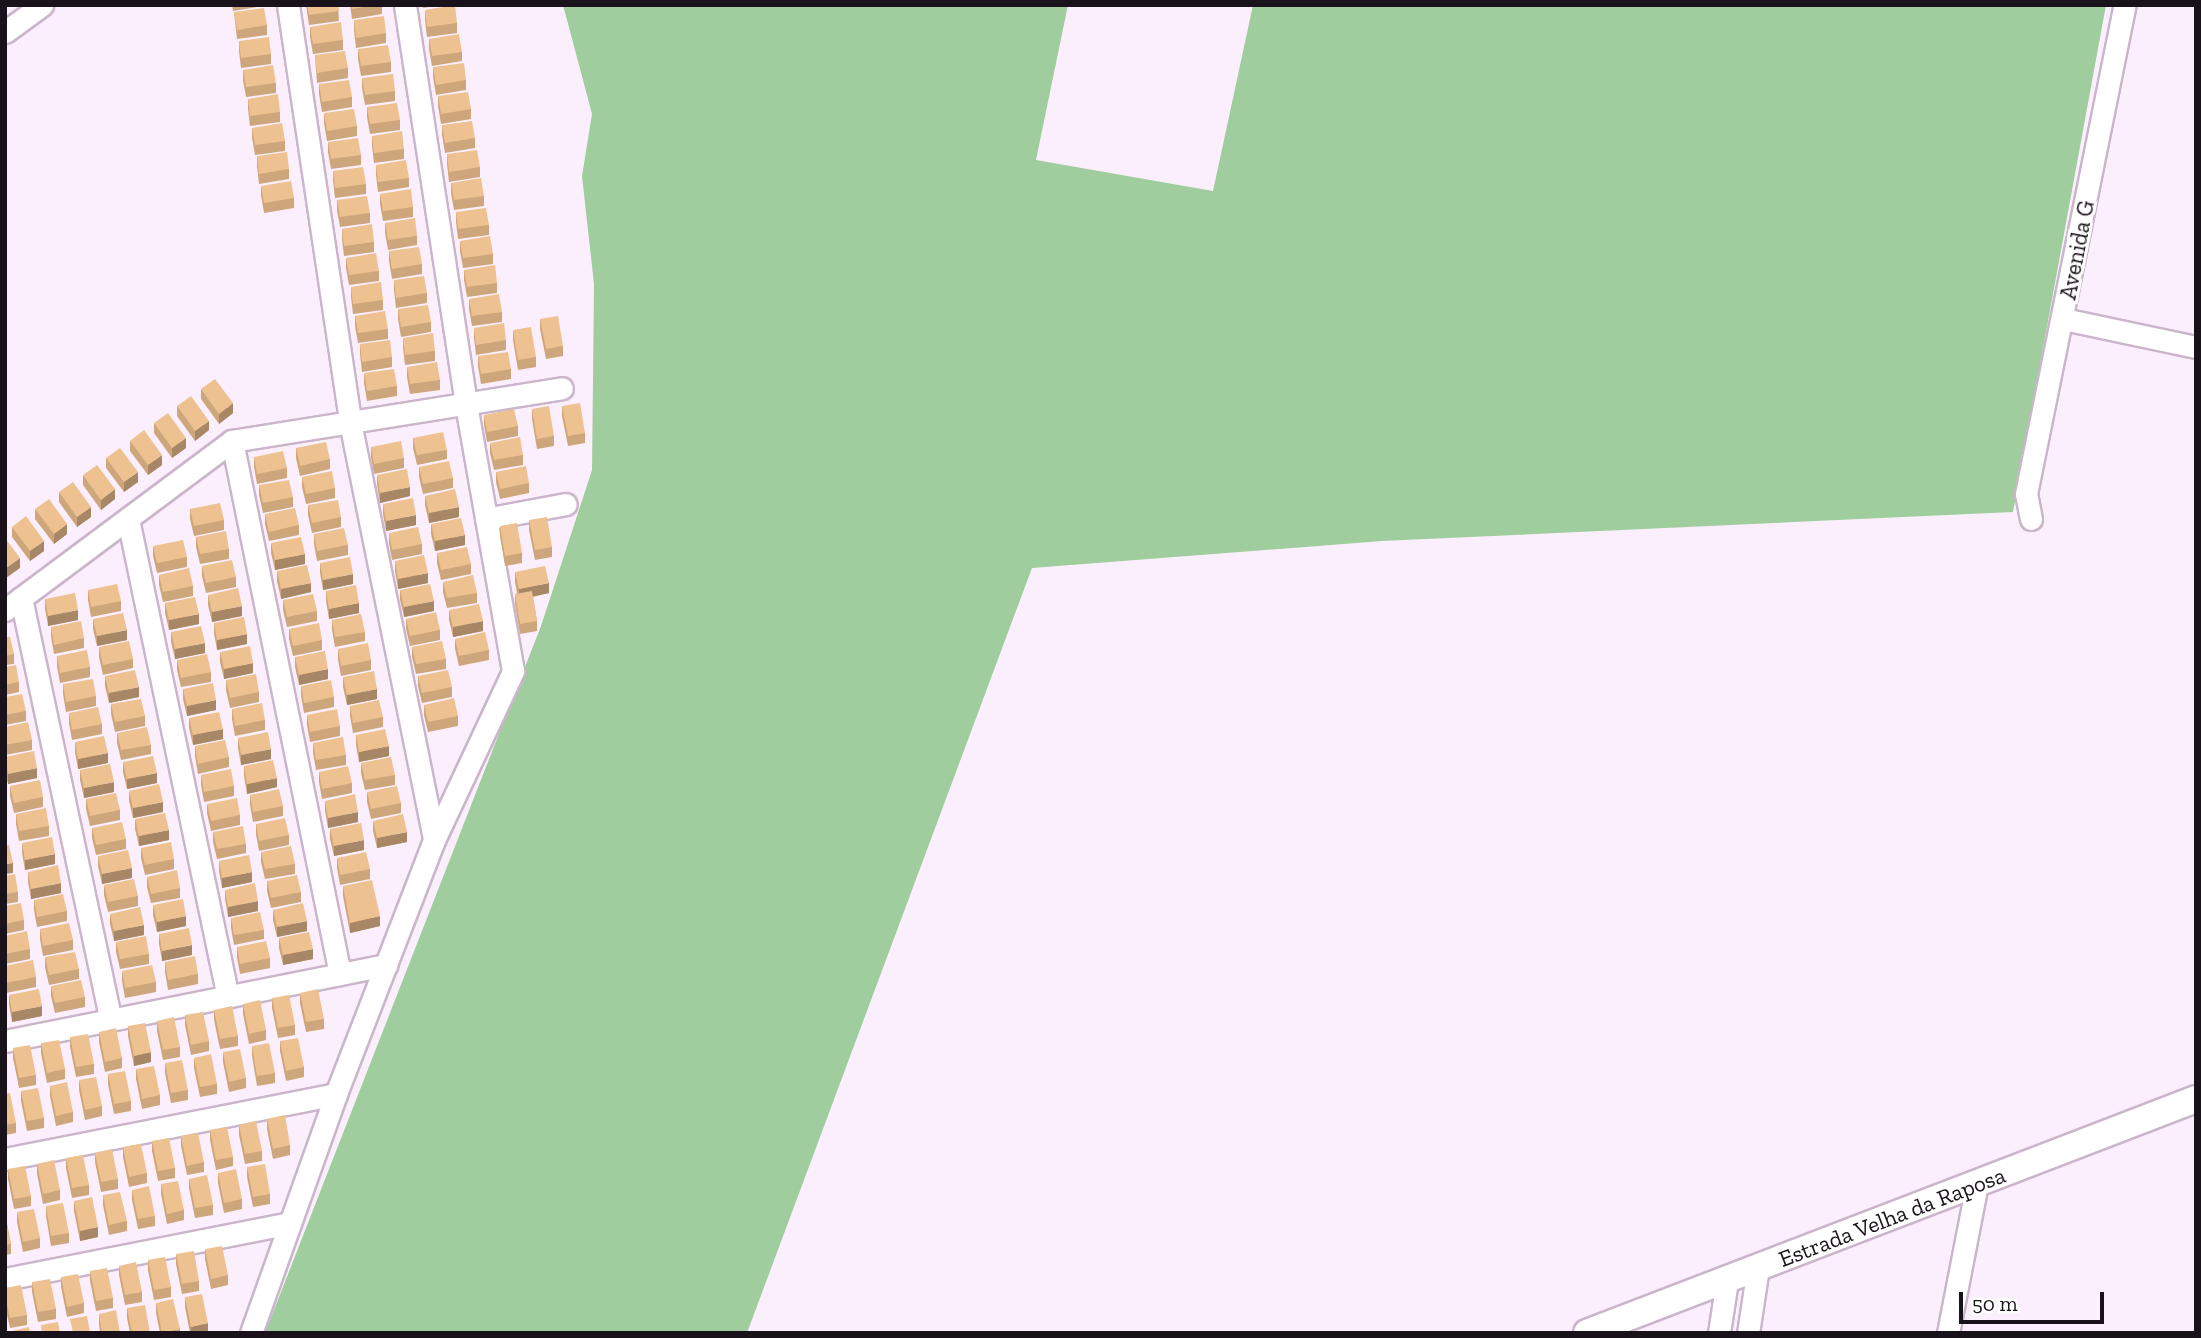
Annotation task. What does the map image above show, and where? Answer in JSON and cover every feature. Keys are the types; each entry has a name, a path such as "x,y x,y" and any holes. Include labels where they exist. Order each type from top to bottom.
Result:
{"street":[{"path":"5,32 42,5"},
{"path":"288,5 350,422 434,840"},
{"path":"251,1333 336,1094 434,840 513,671 466,404 405,5"},
{"name":"Avenida G","path":"2031,519 2026,494 2125,5"},
{"path":"2063,320 2196,347"},
{"path":"111,1020 13,604 232,441 562,388"},
{"path":"232,441 340,974"},
{"path":"486,519 566,505"},
{"path":"128,519 228,997"},
{"path":"5,1041 386,965"},
{"path":"5,1158 336,1094"},
{"name":"Estrada Velha da Raposa","path":"1587,1333 2196,1099"},
{"path":"1948,1333 1977,1184"},
{"path":"5,1279 290,1223"},
{"path":"1748,1333 1758,1268"},
{"path":"1719,1333 1727,1280"}],"green space":[{"path":"563,5 1068,5 1036,160 1213,191 1253,5 2106,5 2013,512 1382,541 1032,568 747,1333 265,1333 541,626 592,470 594,284 582,176 592,114"}],"building":[{"path":"307,5 338,5 339,11 309,15"},
{"path":"351,5 376,5 352,9"},
{"path":"455,5 457,23 427,27 425,10"},
{"path":"264,8 267,25 237,30 234,12"},
{"path":"384,16 386,33 356,38 354,20"},
{"path":"341,22 343,40 313,44 310,27"},
{"path":"459,34 462,52 432,56 429,39"},
{"path":"269,37 271,54 241,58 239,41"},
{"path":"388,45 391,62 361,66 358,49"},
{"path":"345,51 348,68 317,73 315,55"},
{"path":"464,63 466,80 436,85 433,67"},
{"path":"273,65 276,83 246,87 243,70"},
{"path":"393,74 395,91 365,95 362,78"},
{"path":"349,80 352,97 322,102 319,84"},
{"path":"468,92 471,109 441,114 438,96"},
{"path":"278,94 280,112 250,116 248,99"},
{"path":"397,103 400,120 370,124 367,107"},
{"path":"354,109 357,126 327,131 324,113"},
{"path":"472,121 475,138 445,143 442,125"},
{"path":"282,123 285,141 255,145 252,128"},
{"path":"402,131 404,149 374,153 372,136"},
{"path":"358,138 361,155 331,159 328,142"},
{"path":"477,150 480,167 449,172 447,154"},
{"path":"287,152 289,169 259,174 257,156"},
{"path":"406,160 409,178 378,182 376,165"},
{"path":"363,167 366,184 335,188 333,171"},
{"path":"481,178 484,196 454,200 451,183"},
{"path":"291,181 294,198 264,203 261,186"},
{"path":"411,189 413,207 383,211 380,194"},
{"path":"367,196 370,213 340,217 337,200"},
{"path":"486,208 489,225 458,229 456,212"},
{"path":"415,218 417,236 388,240 385,223"},
{"path":"372,224 374,242 344,246 342,229"},
{"path":"490,236 493,254 463,258 460,241"},
{"path":"419,247 422,264 392,269 389,251"},
{"path":"376,253 379,271 349,275 346,258"},
{"path":"495,265 497,283 467,287 464,270"},
{"path":"424,276 427,293 396,298 394,280"},
{"path":"381,282 383,300 353,304 351,287"},
{"path":"499,294 502,312 472,316 469,299"},
{"path":"428,305 431,322 401,327 398,309"},
{"path":"385,311 388,329 358,333 355,316"},
{"path":"558,316 563,346 546,349 540,319"},
{"path":"504,323 506,340 476,345 474,328"},
{"path":"531,327 536,357 518,360 513,330"},
{"path":"433,333 435,351 405,355 403,338"},
{"path":"390,340 392,357 362,362 360,344"},
{"path":"508,352 511,369 481,374 478,356"},
{"path":"437,362 440,380 410,384 407,367"},
{"path":"394,369 397,386 367,391 364,373"},
{"path":"215,379 233,403 219,414 201,389"},
{"path":"191,396 209,421 195,431 177,406"},
{"path":"580,403 585,433 568,436 562,406"},
{"path":"549,406 554,436 537,439 532,409"},
{"path":"514,409 518,426 487,432 484,415"},
{"path":"168,413 186,438 172,448 154,423"},
{"path":"144,430 162,455 148,465 130,441"},
{"path":"443,432 447,450 417,455 413,438"},
{"path":"520,437 523,455 494,460 490,443"},
{"path":"401,441 404,458 374,464 371,447"},
{"path":"326,442 330,459 300,466 296,448"},
{"path":"120,448 138,472 124,482 106,458"},
{"path":"283,451 287,468 257,474 254,457"},
{"path":"449,461 453,478 423,484 419,467"},
{"path":"97,465 115,489 101,500 83,475"},
{"path":"526,466 529,483 500,489 496,472"},
{"path":"407,469 410,487 380,493 377,475"},
{"path":"332,471 335,488 306,494 302,477"},
{"path":"289,480 293,497 263,503 259,485"},
{"path":"73,482 91,507 77,517 59,492"},
{"path":"455,489 459,507 429,513 425,496"},
{"path":"413,498 416,515 386,521 383,504"},
{"path":"49,499 67,524 54,534 35,509"},
{"path":"338,500 341,517 312,523 308,505"},
{"path":"220,503 224,520 194,526 190,509"},
{"path":"295,508 299,525 269,532 265,514"},
{"path":"26,516 44,541 30,551 12,527"},
{"path":"547,517 552,547 535,550 529,520"},
{"path":"461,518 465,535 435,541 431,524"},
{"path":"517,523 522,553 505,556 500,526"},
{"path":"418,527 422,544 392,550 389,533"},
{"path":"344,528 348,545 317,551 314,534"},
{"path":"226,531 229,549 200,554 196,537"},
{"path":"301,537 305,554 275,560 271,543"},
{"path":"5,538 20,558 6,568 5,567"},
{"path":"183,540 187,557 157,563 153,546"},
{"path":"467,547 471,564 441,570 437,553"},
{"path":"424,555 428,573 398,579 395,561"},
{"path":"350,557 353,574 323,580 320,563"},
{"path":"232,560 236,577 206,583 202,566"},
{"path":"307,565 311,583 281,589 277,571"},
{"path":"545,566 549,583 519,589 515,572"},
{"path":"189,568 193,586 163,592 159,575"},
{"path":"473,575 477,593 447,598 443,582"},
{"path":"117,584 121,601 91,607 88,590"},
{"path":"430,584 434,601 404,607 400,590"},
{"path":"356,585 359,603 329,609 326,591"},
{"path":"238,588 242,606 212,612 208,595"},
{"path":"532,591 537,621 520,624 515,594"},
{"path":"75,593 78,610 48,616 45,599"},
{"path":"313,594 317,611 287,617 283,600"},
{"path":"195,597 199,614 169,620 165,603"},
{"path":"479,604 483,621 453,627 449,610"},
{"path":"436,612 440,630 410,636 406,619"},
{"path":"123,613 127,630 97,636 93,619"},
{"path":"361,614 365,632 335,637 332,620"},
{"path":"244,617 247,634 217,640 214,623"},
{"path":"81,621 84,638 54,645 51,627"},
{"path":"319,623 322,640 293,646 289,629"},
{"path":"201,626 205,643 175,649 171,632"},
{"path":"485,632 489,650 459,656 455,639"},
{"path":"5,637 10,637 14,654 5,656"},
{"path":"129,641 133,659 103,665 99,647"},
{"path":"442,641 446,659 416,664 412,647"},
{"path":"368,643 371,660 341,666 338,649"},
{"path":"250,646 253,663 224,669 220,652"},
{"path":"87,650 90,667 60,673 57,656"},
{"path":"325,651 328,669 299,675 295,657"},
{"path":"207,654 211,672 181,678 177,660"},
{"path":"16,665 19,682 5,685 5,667"},
{"path":"135,670 139,687 109,693 105,676"},
{"path":"448,670 452,687 422,693 418,676"},
{"path":"374,671 377,689 347,695 343,677"},
{"path":"256,674 259,692 230,698 226,680"},
{"path":"93,679 96,696 66,702 63,684"},
{"path":"331,680 334,697 304,703 301,686"},
{"path":"213,683 216,700 187,706 183,689"},
{"path":"22,694 26,711 5,715 5,697"},
{"path":"454,698 458,716 428,722 424,705"},
{"path":"141,699 145,716 115,722 111,704"},
{"path":"379,700 383,717 353,723 350,706"},
{"path":"262,703 265,720 235,726 232,709"},
{"path":"98,707 102,724 72,730 69,713"},
{"path":"337,709 340,726 310,732 307,715"},
{"path":"219,712 223,729 193,735 189,718"},
{"path":"28,722 32,740 5,745 5,727"},
{"path":"147,727 151,745 121,750 117,733"},
{"path":"385,729 389,746 359,752 356,735"},
{"path":"268,732 271,749 241,755 238,738"},
{"path":"104,736 108,753 78,759 75,742"},
{"path":"343,737 346,755 316,760 313,743"},
{"path":"225,740 229,757 198,764 195,746"},
{"path":"34,751 37,768 8,774 5,757"},
{"path":"153,756 157,773 127,779 123,762"},
{"path":"391,757 395,775 365,780 361,763"},
{"path":"273,760 277,778 247,784 244,766"},
{"path":"110,764 114,782 84,788 80,770"},
{"path":"348,766 352,783 322,789 319,772"},
{"path":"231,769 234,786 204,792 201,775"},
{"path":"40,780 43,797 14,803 10,786"},
{"path":"159,784 163,802 133,808 129,791"},
{"path":"397,786 401,803 371,809 367,792"},
{"path":"279,789 283,806 253,812 250,795"},
{"path":"116,793 120,810 90,816 86,799"},
{"path":"355,794 358,812 328,818 325,801"},
{"path":"237,798 240,815 211,821 207,804"},
{"path":"46,808 49,826 19,831 16,814"},
{"path":"165,813 169,830 139,836 135,819"},
{"path":"403,814 407,832 377,838 373,821"},
{"path":"285,818 289,835 259,841 256,824"},
{"path":"122,822 126,839 96,845 92,828"},
{"path":"361,823 364,840 334,846 330,829"},
{"path":"243,826 246,844 217,849 213,832"},
{"path":"52,837 55,854 25,860 22,843"},
{"path":"171,842 174,859 145,865 141,848"},
{"path":"9,845 13,863 5,864 5,846"},
{"path":"291,846 295,864 265,869 261,852"},
{"path":"128,850 132,868 102,874 98,856"},
{"path":"366,852 370,869 340,875 337,858"},
{"path":"249,855 252,872 222,878 219,861"},
{"path":"58,865 61,883 31,889 28,872"},
{"path":"177,870 180,888 151,894 147,877"},
{"path":"15,874 18,892 5,894 5,876"},
{"path":"297,875 301,892 271,898 267,881"},
{"path":"134,879 138,896 108,902 104,885"},
{"path":"372,880 380,916 350,923 343,886"},
{"path":"255,883 258,901 228,907 225,890"},
{"path":"63,894 67,911 37,917 34,900"},
{"path":"183,899 186,916 157,922 153,905"},
{"path":"21,903 24,920 5,924 5,906"},
{"path":"303,903 307,921 277,927 273,910"},
{"path":"140,907 144,925 114,931 110,914"},
{"path":"260,912 264,930 234,935 231,918"},
{"path":"69,923 73,940 43,946 40,929"},
{"path":"189,928 192,945 162,951 159,934"},
{"path":"27,931 30,949 5,954 5,936"},
{"path":"309,932 313,949 283,955 279,938"},
{"path":"146,936 149,954 120,959 116,942"},
{"path":"266,941 270,958 240,964 237,947"},
{"path":"75,952 79,969 49,975 45,957"},
{"path":"195,956 198,974 168,980 165,962"},
{"path":"33,960 36,977 6,983 5,966"},
{"path":"152,965 156,982 125,988 122,971"},
{"path":"81,980 85,997 55,1003 51,986"},
{"path":"39,989 42,1006 12,1012 9,995"},
{"path":"318,989 324,1019 306,1022 300,993"},
{"path":"289,995 295,1025 278,1028 272,998"},
{"path":"260,1000 266,1030 249,1034 243,1004"},
{"path":"232,1006 238,1036 220,1039 214,1010"},
{"path":"203,1012 209,1041 191,1045 185,1015"},
{"path":"174,1017 180,1047 163,1050 157,1021"},
{"path":"145,1023 151,1052 134,1056 128,1026"},
{"path":"116,1028 122,1058 105,1062 99,1032"},
{"path":"88,1034 94,1064 76,1067 70,1037"},
{"path":"298,1038 304,1067 286,1071 280,1041"},
{"path":"59,1040 65,1069 47,1073 41,1043"},
{"path":"269,1043 275,1073 257,1076 252,1046"},
{"path":"30,1045 36,1075 19,1078 13,1048"},
{"path":"240,1049 246,1078 229,1082 223,1052"},
{"path":"211,1054 217,1084 200,1087 194,1058"},
{"path":"182,1060 188,1090 171,1093 165,1063"},
{"path":"154,1066 160,1095 142,1099 136,1069"},
{"path":"125,1071 131,1101 114,1104 108,1074"},
{"path":"96,1077 102,1106 85,1110 79,1080"},
{"path":"67,1082 73,1112 56,1116 50,1086"},
{"path":"38,1088 44,1118 27,1121 21,1091"},
{"path":"10,1093 16,1123 5,1125 5,1094"},
{"path":"285,1115 290,1145 273,1149 267,1119"},
{"path":"256,1121 262,1151 245,1154 239,1125"},
{"path":"227,1127 233,1157 216,1160 210,1130"},
{"path":"198,1133 204,1162 187,1166 181,1136"},
{"path":"169,1138 175,1168 158,1171 152,1141"},
{"path":"141,1144 147,1173 129,1177 123,1147"},
{"path":"112,1149 118,1179 101,1182 95,1153"},
{"path":"83,1155 89,1185 72,1188 66,1158"},
{"path":"54,1160 60,1190 43,1194 37,1164"},
{"path":"265,1164 270,1194 253,1197 247,1167"},
{"path":"25,1166 31,1196 14,1199 8,1169"},
{"path":"236,1169 242,1199 224,1203 218,1173"},
{"path":"207,1175 213,1205 195,1208 189,1179"},
{"path":"178,1181 184,1210 167,1214 161,1184"},
{"path":"149,1186 155,1216 138,1219 132,1190"},
{"path":"120,1192 127,1221 109,1225 103,1195"},
{"path":"92,1197 98,1227 80,1231 74,1201"},
{"path":"63,1203 69,1233 51,1236 46,1206"},
{"path":"34,1209 40,1238 23,1242 17,1212"},
{"path":"5,1214 11,1244 5,1245"},
{"path":"222,1246 228,1275 211,1279 205,1249"},
{"path":"194,1251 199,1281 182,1284 176,1254"},
{"path":"165,1257 171,1287 154,1290 148,1260"},
{"path":"136,1262 142,1292 125,1295 119,1266"},
{"path":"107,1268 113,1298 96,1301 90,1271"},
{"path":"78,1274 84,1303 67,1307 61,1277"},
{"path":"50,1279 56,1309 38,1312 32,1282"},
{"path":"21,1285 27,1315 10,1318 5,1288"},
{"path":"202,1294 208,1323 191,1327 185,1297"},
{"path":"173,1299 180,1329 162,1333 156,1303"},
{"path":"145,1305 150,1333 132,1333 127,1308"},
{"path":"116,1310 120,1333 102,1333 99,1314"},
{"path":"87,1316 90,1333 73,1333 70,1319"},
{"path":"58,1322 60,1333 42,1333 41,1325"},
{"path":"29,1327 30,1333 12,1333 12,1331"}]}
